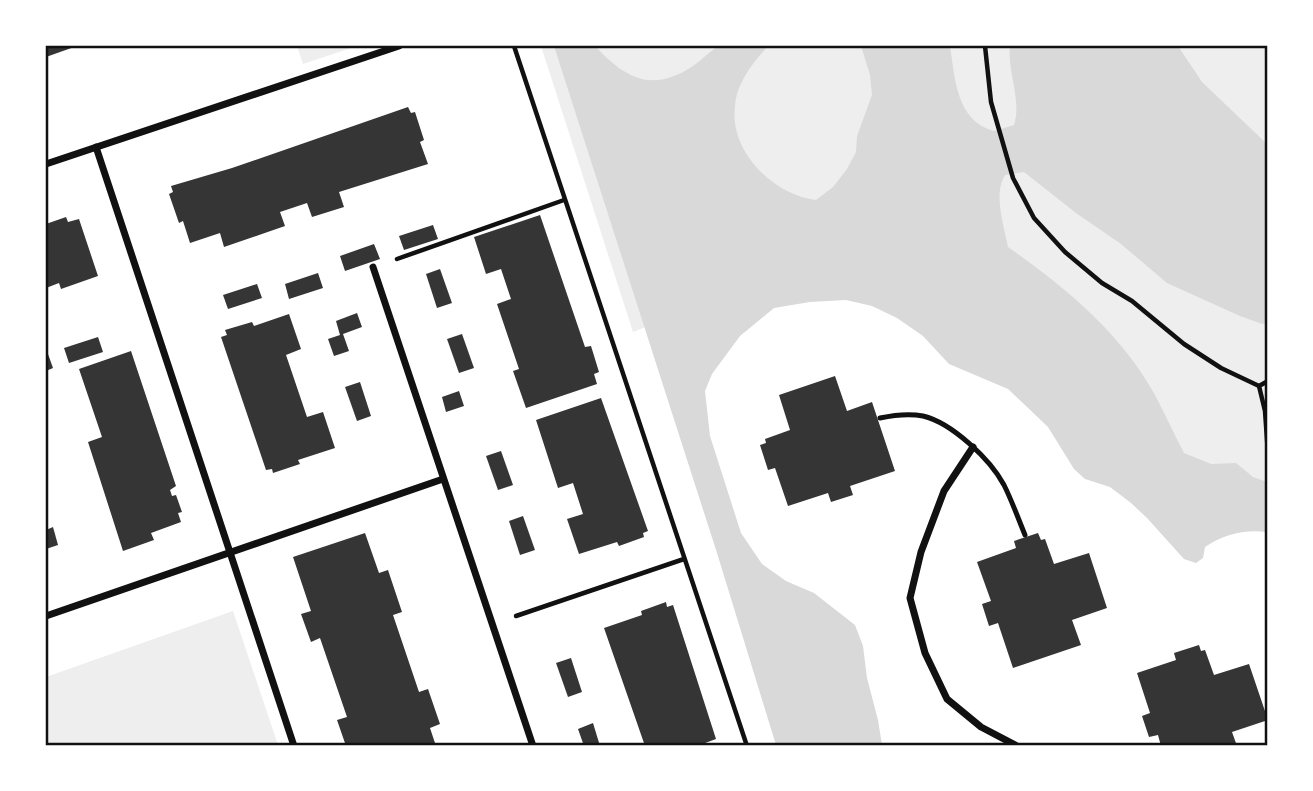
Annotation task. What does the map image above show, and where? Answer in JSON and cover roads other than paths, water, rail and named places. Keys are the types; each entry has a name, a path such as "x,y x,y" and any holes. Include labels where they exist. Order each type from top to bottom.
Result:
{"street":[{"path":"46,164 399,46"},
{"path":"96,147 294,746"},
{"path":"373,267 533,746"},
{"path":"973,447 944,491 921,551 910,597 926,653 947,699 981,727 1017,746"},
{"path":"46,616 443,479"}],"lane":[{"path":"880,418 899,414 925,417 948,428 973,447 1004,484 1025,535"}]}
